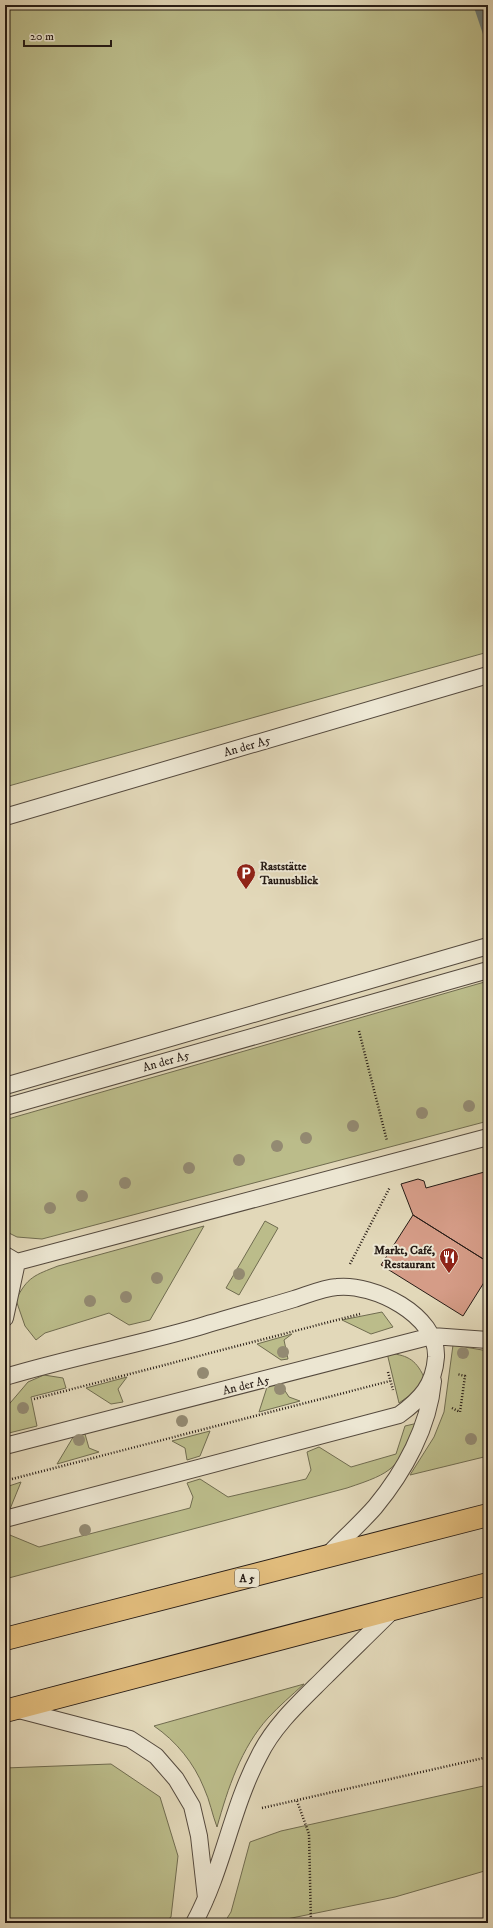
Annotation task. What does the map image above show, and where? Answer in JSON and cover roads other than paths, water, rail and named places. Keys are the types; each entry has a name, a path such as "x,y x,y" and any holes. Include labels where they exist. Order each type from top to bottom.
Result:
{"highway":[{"name":"A 5","path":"5,1639 488,1515"},
{"path":"9,1710 488,1584"}],"lane":[{"name":"An der A5","path":"5,817 488,675"},
{"path":"5,1086 488,946"},
{"name":"An der A5","path":"5,1107 488,970"},
{"path":"5,1318 11,1258 488,1137"},
{"path":"5,1377 160,1338 338,1287 371,1290 400,1304 419,1318 432,1336 436,1353 432,1398 420,1433 404,1468 375,1507 325,1558"},
{"name":"An der A5","path":"5,1446 432,1336 488,1340"},
{"path":"5,1519 399,1415 427,1390 435,1370"},
{"path":"194,1923 206,1902 236,1814 259,1756 278,1727 307,1695 394,1609"},
{"path":"9,1710 130,1739 156,1756 176,1779 192,1806 199,1836 206,1902"}],"waterway":[{"path":"478,5 488,35"}],"place":[{"name":"Raststätte Taunusblick","path":"246,890"},
{"name":"Markt, Café, Restaurant","path":"449,1274"}]}
